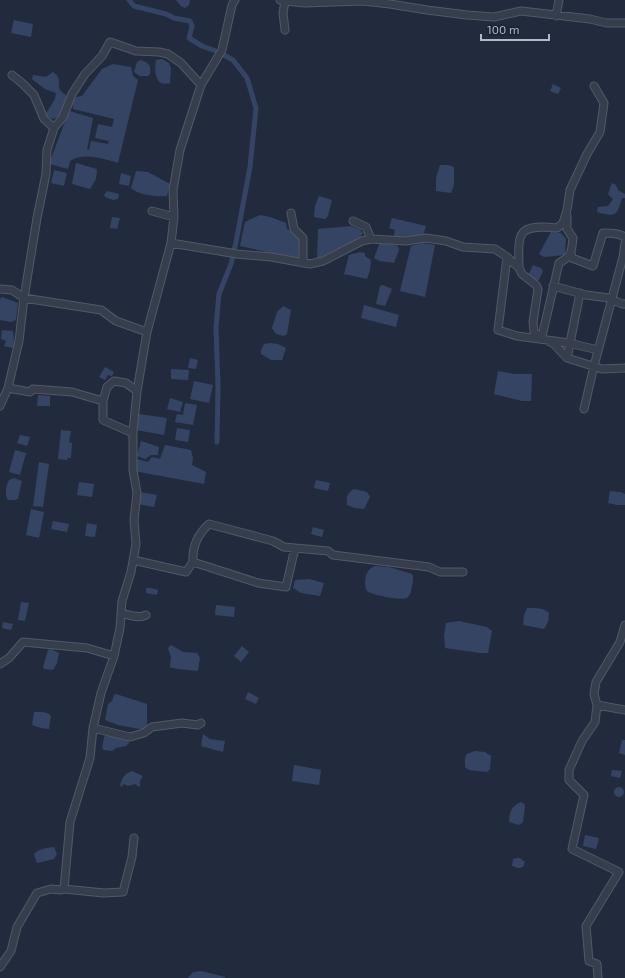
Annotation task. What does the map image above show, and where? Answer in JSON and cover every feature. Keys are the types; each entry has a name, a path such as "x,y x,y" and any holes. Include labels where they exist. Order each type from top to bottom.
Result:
{"street":[{"path":"64,889 70,822 90,758 93,728 101,693 114,656 120,628 122,601 136,544 134,520 137,492 132,470 133,432 137,391 146,332 171,243 174,217 173,190 180,150 202,85 220,53 232,6 235,0"},
{"path":"556,16 559,0"},
{"path":"285,30 283,13 287,1 363,1 494,17 521,12 590,19 610,23 625,23"},
{"path":"0,406 8,388 19,341 24,298 46,174 47,150 54,128 63,117 72,94 85,74 102,56 110,42 136,51 168,54 181,63 202,85"},
{"path":"12,75 34,95 44,119 54,128"},
{"path":"594,86 604,103 600,132 587,154 570,190 567,210 567,229 573,238 571,253 572,258 593,266 603,233 620,234 625,237"},
{"path":"519,268 519,240 524,230 532,227 557,228 563,223 567,210"},
{"path":"152,211 174,217"},
{"path":"291,213 294,229 303,238 303,263"},
{"path":"353,221 366,226 371,239"},
{"path":"171,243 310,264 323,261 351,248 362,241 371,239 406,241 426,238 446,241 463,247 495,249 507,257 519,268 522,274 538,288 533,322 534,332 543,339 553,343 567,358 602,369 625,368"},
{"path":"584,409 623,257 625,243"},
{"path":"543,339 543,332 559,263 571,253"},
{"path":"507,257 498,330 516,336 569,343 598,350"},
{"path":"553,286 611,299 625,304"},
{"path":"0,289 12,290 24,298 101,310 116,321 146,332"},
{"path":"567,358 580,293"},
{"path":"133,432 103,420 102,401 106,388 114,381 126,383 137,391"},
{"path":"8,388 30,392 33,389 72,392 102,401"},
{"path":"133,560 186,572 193,562 193,551 201,531 209,524 273,541 284,547 328,551 333,555 429,567 440,572 463,572"},
{"path":"193,562 258,583 286,587 295,548"},
{"path":"121,613 144,617 146,615"},
{"path":"598,978 598,964 589,961 586,926 619,872 572,849 584,795 569,780 569,770 582,741 595,722 597,705 594,694 596,682 620,642 625,625"},
{"path":"0,664 9,658 23,642 87,648 114,656"},
{"path":"597,705 625,710"},
{"path":"93,728 130,737 144,733 152,727 182,723 198,725 201,723"},
{"path":"0,967 11,951 17,927 37,894 51,889 104,893 123,892 132,857 134,838"}],"water":[{"path":"176,0 190,0 189,5 185,8"},
{"path":"14,20 33,24 31,37 11,33"},
{"path":"162,59 169,63 171,68 170,83 165,84 158,81 155,69 156,60"},
{"path":"141,60 148,63 150,66 150,74 148,76 140,76 134,72 137,62"},
{"path":"113,64 131,67 133,76 138,80 118,163 100,158 81,157 70,161 68,169 49,164 69,111 93,118 87,150 89,150 91,141 108,144 109,141 95,138 98,124 112,127 114,119 73,109 73,101 76,97 82,96 102,69"},
{"path":"53,72 57,75 59,89 66,95 66,101 65,107 59,117 52,119 45,115 55,99 56,93 45,89 32,79 33,75 46,77"},
{"path":"553,84 561,88 558,94 550,91"},
{"path":"76,163 97,169 96,179 90,189 72,184"},
{"path":"440,165 454,167 454,185 451,193 436,191 436,178"},
{"path":"54,170 67,173 64,186 51,183"},
{"path":"136,171 148,172 170,184 167,196 148,195 131,188"},
{"path":"121,173 131,176 129,186 119,184"},
{"path":"612,183 616,185 618,190 625,194 625,198 622,198 619,209 612,215 597,212 598,207 608,206 613,199 608,194"},
{"path":"107,191 119,194 118,199 113,200 105,197 104,195"},
{"path":"319,196 332,200 328,216 325,219 314,217 315,206"},
{"path":"260,215 286,223 287,229 300,238 298,259 240,246 245,222"},
{"path":"112,217 120,218 117,229 110,228"},
{"path":"392,218 426,226 423,236 405,239 394,236 395,230 389,228"},
{"path":"351,226 359,229 363,233 359,239 317,259 318,229"},
{"path":"551,232 561,233 566,239 565,255 544,257 539,254"},
{"path":"380,242 398,246 399,250 394,263 379,261 374,258"},
{"path":"423,243 435,245 425,297 400,291 411,246"},
{"path":"360,252 365,253 365,256 371,260 367,279 344,274 349,255"},
{"path":"533,265 541,268 543,271 539,280 535,282 528,275"},
{"path":"383,285 392,289 385,306 376,304 380,286"},
{"path":"2,297 18,303 16,320 11,322 0,320 0,299"},
{"path":"364,305 399,315 396,327 361,318"},
{"path":"283,306 291,310 287,334 284,336 276,334 272,328 277,312"},
{"path":"2,330 13,331 13,348 4,346 6,341 1,339"},
{"path":"264,344 278,344 286,348 282,360 271,360 261,354"},
{"path":"190,358 198,360 196,369 188,368"},
{"path":"105,367 114,372 112,376 108,375 105,380 99,377"},
{"path":"171,369 189,370 188,380 171,379"},
{"path":"498,371 514,374 532,374 531,401 522,401 494,394"},
{"path":"194,381 213,385 209,403 190,399"},
{"path":"38,395 50,396 50,406 37,406"},
{"path":"170,398 183,402 180,412 167,409"},
{"path":"185,403 197,405 193,425 175,422 177,414 183,415"},
{"path":"139,414 167,418 164,435 136,430"},
{"path":"177,428 190,430 188,442 175,440"},
{"path":"61,430 71,431 69,442 72,443 71,458 68,458 67,460 58,459"},
{"path":"20,435 30,437 27,446 17,443"},
{"path":"141,441 159,447 158,455 151,455 145,459 137,456"},
{"path":"165,445 191,450 193,458 192,465 206,472 204,484 134,471 137,459 148,462 152,457 160,459"},
{"path":"15,450 26,453 20,475 9,472"},
{"path":"39,462 49,464 43,507 33,506"},
{"path":"14,478 22,481 18,499 8,500 6,488 9,480"},
{"path":"316,480 330,483 328,491 314,488"},
{"path":"79,482 94,484 92,497 77,495"},
{"path":"354,489 367,492 370,497 364,509 347,505 348,496"},
{"path":"610,491 625,494 625,505 608,503"},
{"path":"140,492 157,495 154,507 138,504"},
{"path":"31,509 44,512 39,538 26,535"},
{"path":"53,521 69,524 67,532 51,529"},
{"path":"87,523 97,525 95,537 85,536"},
{"path":"313,527 324,530 322,537 311,534"},
{"path":"372,567 389,567 412,574 413,582 411,593 407,598 387,597 367,591 365,580 367,573"},
{"path":"309,579 324,583 320,596 301,593 293,588 295,580"},
{"path":"146,588 158,590 157,595 146,593"},
{"path":"21,602 29,603 25,621 18,620"},
{"path":"216,605 235,607 234,617 215,615"},
{"path":"527,608 541,609 549,613 548,622 544,629 523,625 524,615"},
{"path":"459,621 487,627 492,631 488,653 445,648 444,636 446,623"},
{"path":"3,622 13,624 11,630 2,628"},
{"path":"171,645 183,652 197,653 200,658 198,670 170,667 171,657 168,648"},
{"path":"242,646 249,652 241,662 234,656"},
{"path":"51,649 59,653 57,663 53,670 44,669 43,667 48,650"},
{"path":"248,692 259,698 256,704 245,699"},
{"path":"116,694 147,704 147,727 145,730 118,725 105,720 108,704 112,701 114,695"},
{"path":"34,712 44,712 50,714 49,729 32,725"},
{"path":"106,734 128,739 129,743 126,746 116,748 112,751 104,750 102,748"},
{"path":"203,734 210,739 225,741 223,752 201,746"},
{"path":"622,740 625,740 625,755 619,753"},
{"path":"475,751 485,752 491,756 490,769 487,772 469,770 465,767 465,758 467,754"},
{"path":"294,765 321,770 319,785 292,781"},
{"path":"612,770 622,771 620,778 611,776"},
{"path":"132,771 143,776 140,781 140,787 135,784 128,786 124,784 121,787 120,785 124,776"},
{"path":"619,787 624,792 619,797 614,792"},
{"path":"521,802 525,807 523,822 519,825 509,822 515,805"},
{"path":"585,835 599,838 596,849 583,846"},
{"path":"54,847 57,854 54,859 37,863 34,854 36,852 41,849"},
{"path":"520,858 525,862 523,867 518,868 512,866 513,859"},
{"path":"201,971 226,978 188,978 193,972"}],"waterway":[{"path":"129,0 134,6 166,14 174,18 190,21 192,26 189,38 202,46 216,51 233,60 247,78 256,108 250,167 236,242 231,264 219,294 216,327 218,386 217,442"}]}
